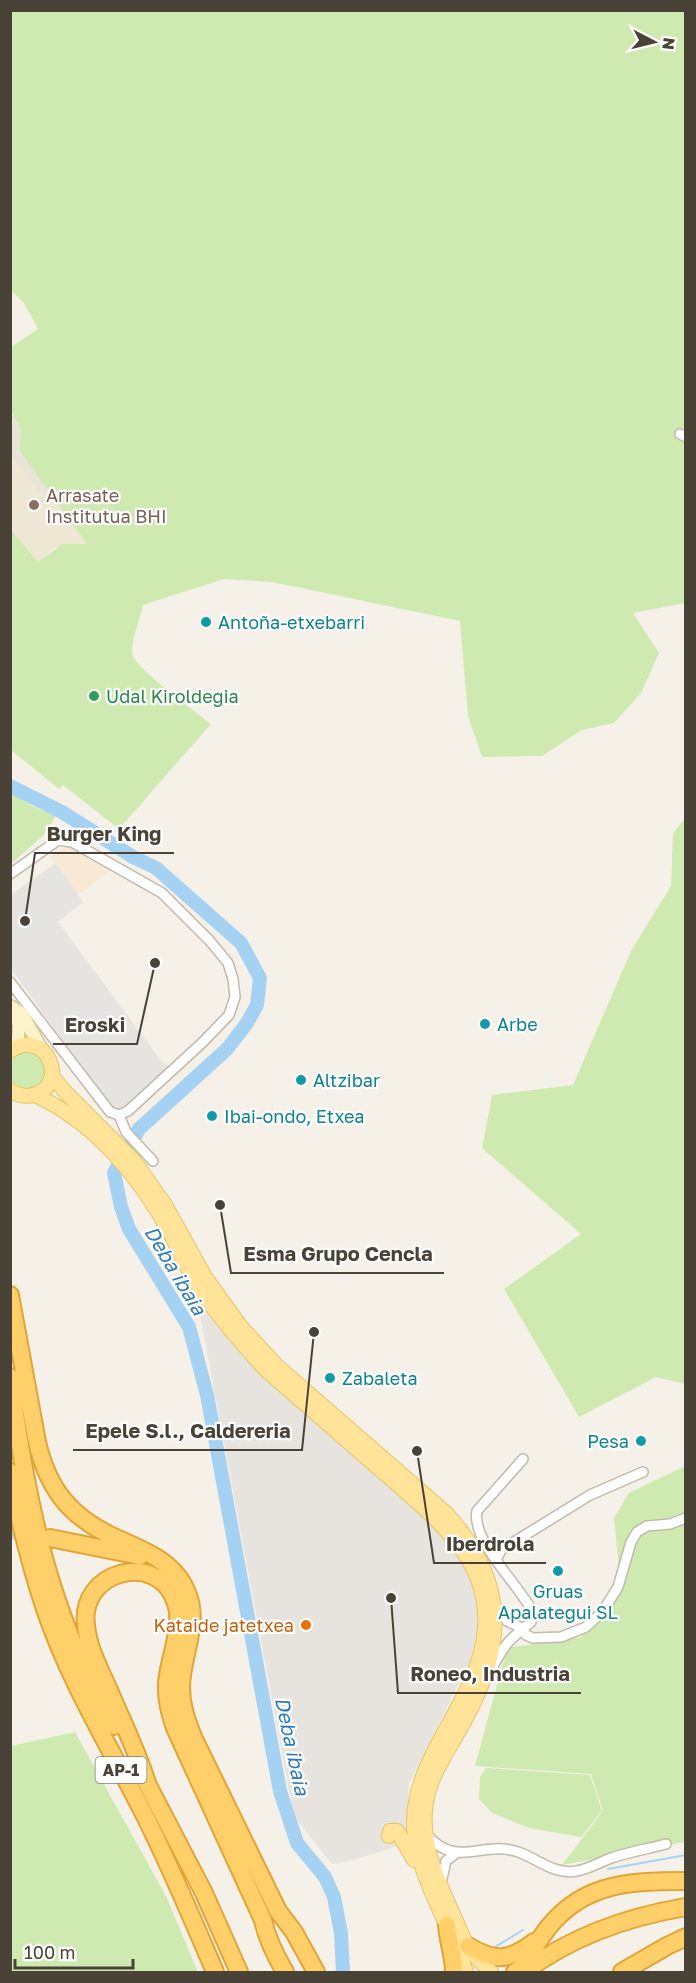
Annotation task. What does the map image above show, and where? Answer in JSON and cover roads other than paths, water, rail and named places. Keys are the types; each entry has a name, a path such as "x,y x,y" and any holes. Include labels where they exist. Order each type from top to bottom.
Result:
{"highway":[{"path":"10,1295 37,1442 42,1464 50,1480 71,1509 85,1521 151,1553 166,1574 178,1612 167,1682 170,1712 175,1728 285,1972"},
{"name":"AP-1","path":"10,1377 22,1463 33,1519 58,1609 96,1693 147,1783 204,1893 239,1972"},
{"name":"AP-1","path":"10,1472 31,1566 63,1653 159,1845 215,1972"},
{"path":"10,1510 31,1566"},
{"path":"51,1542 133,1563 158,1575 166,1574"},
{"path":"147,1783 141,1762 99,1669 85,1624 87,1607 92,1594 100,1584 109,1577 131,1572 166,1574 184,1584 193,1611 181,1687 186,1717 198,1748 278,1911 288,1944 303,1972"},
{"path":"515,1972 521,1969 542,1935 557,1918 572,1904 596,1891 614,1885 686,1881"},
{"path":"524,1972 593,1932 658,1912 686,1907"},
{"path":"278,1911 294,1932 316,1972"},
{"path":"263,1920 278,1936 295,1972"},
{"path":"447,1925 448,1944 453,1956 454,1972"},
{"path":"468,1946 487,1956 506,1958 518,1954 542,1935"},
{"path":"622,1972 686,1937"},
{"path":"538,1972 564,1950"}],"main road":[{"path":"14,1049 30,1045 42,1050 51,1061 52,1076 48,1084 35,1095"},
{"path":"52,1076 165,1205 205,1277 241,1327 277,1366 447,1514 464,1533 477,1553 487,1574 494,1603 496,1617 494,1638 490,1659 479,1689 429,1789 425,1807 424,1832 442,1887 468,1946 492,1972"},
{"path":"10,1090 20,1095 35,1095 58,1105 110,1144"},
{"path":"140,1177 196,1283 235,1336 266,1370 446,1528 465,1552 477,1577 483,1597 485,1617 480,1656 462,1701 425,1769 414,1807 417,1851 466,1972"},
{"path":"389,1836 390,1831 394,1830 401,1837 438,1905"}],"street":[{"path":"10,874 58,840 72,842 162,893 210,941 228,963 235,997 229,1015 203,1042 128,1111 118,1115 110,1112 10,982"},
{"path":"12,1007 19,1018 14,1049"},
{"path":"12,1007 22,1014 42,1050"},
{"path":"118,1115 126,1132 151,1158"},
{"path":"479,1689 504,1646 531,1622 533,1613 492,1556 475,1520 477,1511 523,1459"},
{"path":"496,1560 501,1550 570,1506 643,1472"},
{"path":"494,1603 507,1621 522,1628 526,1635 533,1638 561,1637 586,1627 603,1611 618,1587 631,1542 636,1534 647,1526 669,1525 686,1518"},
{"path":"424,1832 442,1849 455,1854 502,1849 522,1853 556,1870 576,1872 608,1859 666,1844"},
{"path":"442,1887 441,1880 446,1861 455,1854"}],"waterway":[{"name":"Deba ibaia","path":"10,786 62,812 133,857 156,868 241,943 260,978 257,1005 247,1023 227,1049 139,1129 114,1173 121,1207 129,1229 189,1327 207,1395 280,1791 297,1843 325,1877 334,1897 341,1933 343,1972"},
{"path":"608,1869 686,1855"},
{"path":"495,1947 523,1930"}],"tunnel":[{"path":"10,1531 37,1536"}],"place":[{"name":"Arrasate Institutua BHI","path":"34,505"},
{"name":"Antoña-etxebarri","path":"206,622"},
{"name":"Udal Kiroldegia","path":"94,696"},
{"name":"Burger King","path":"25,921"},
{"name":"Eroski","path":"155,963"},
{"name":"Arbe","path":"485,1024"},
{"name":"Altzibar","path":"301,1080"},
{"name":"Ibai-ondo, Etxea","path":"212,1116"},
{"name":"Esma Grupo Cencla","path":"220,1205"},
{"name":"Epele S.l., Caldereria","path":"314,1332"},
{"name":"Zabaleta","path":"330,1378"},
{"name":"Pesa","path":"641,1441"},
{"name":"Iberdrola","path":"417,1451"},
{"name":"Gruas Apalategui SL","path":"558,1571"},
{"name":"Roneo, Industria","path":"391,1598"},
{"name":"Kataide jatetxea","path":"306,1625"}]}
